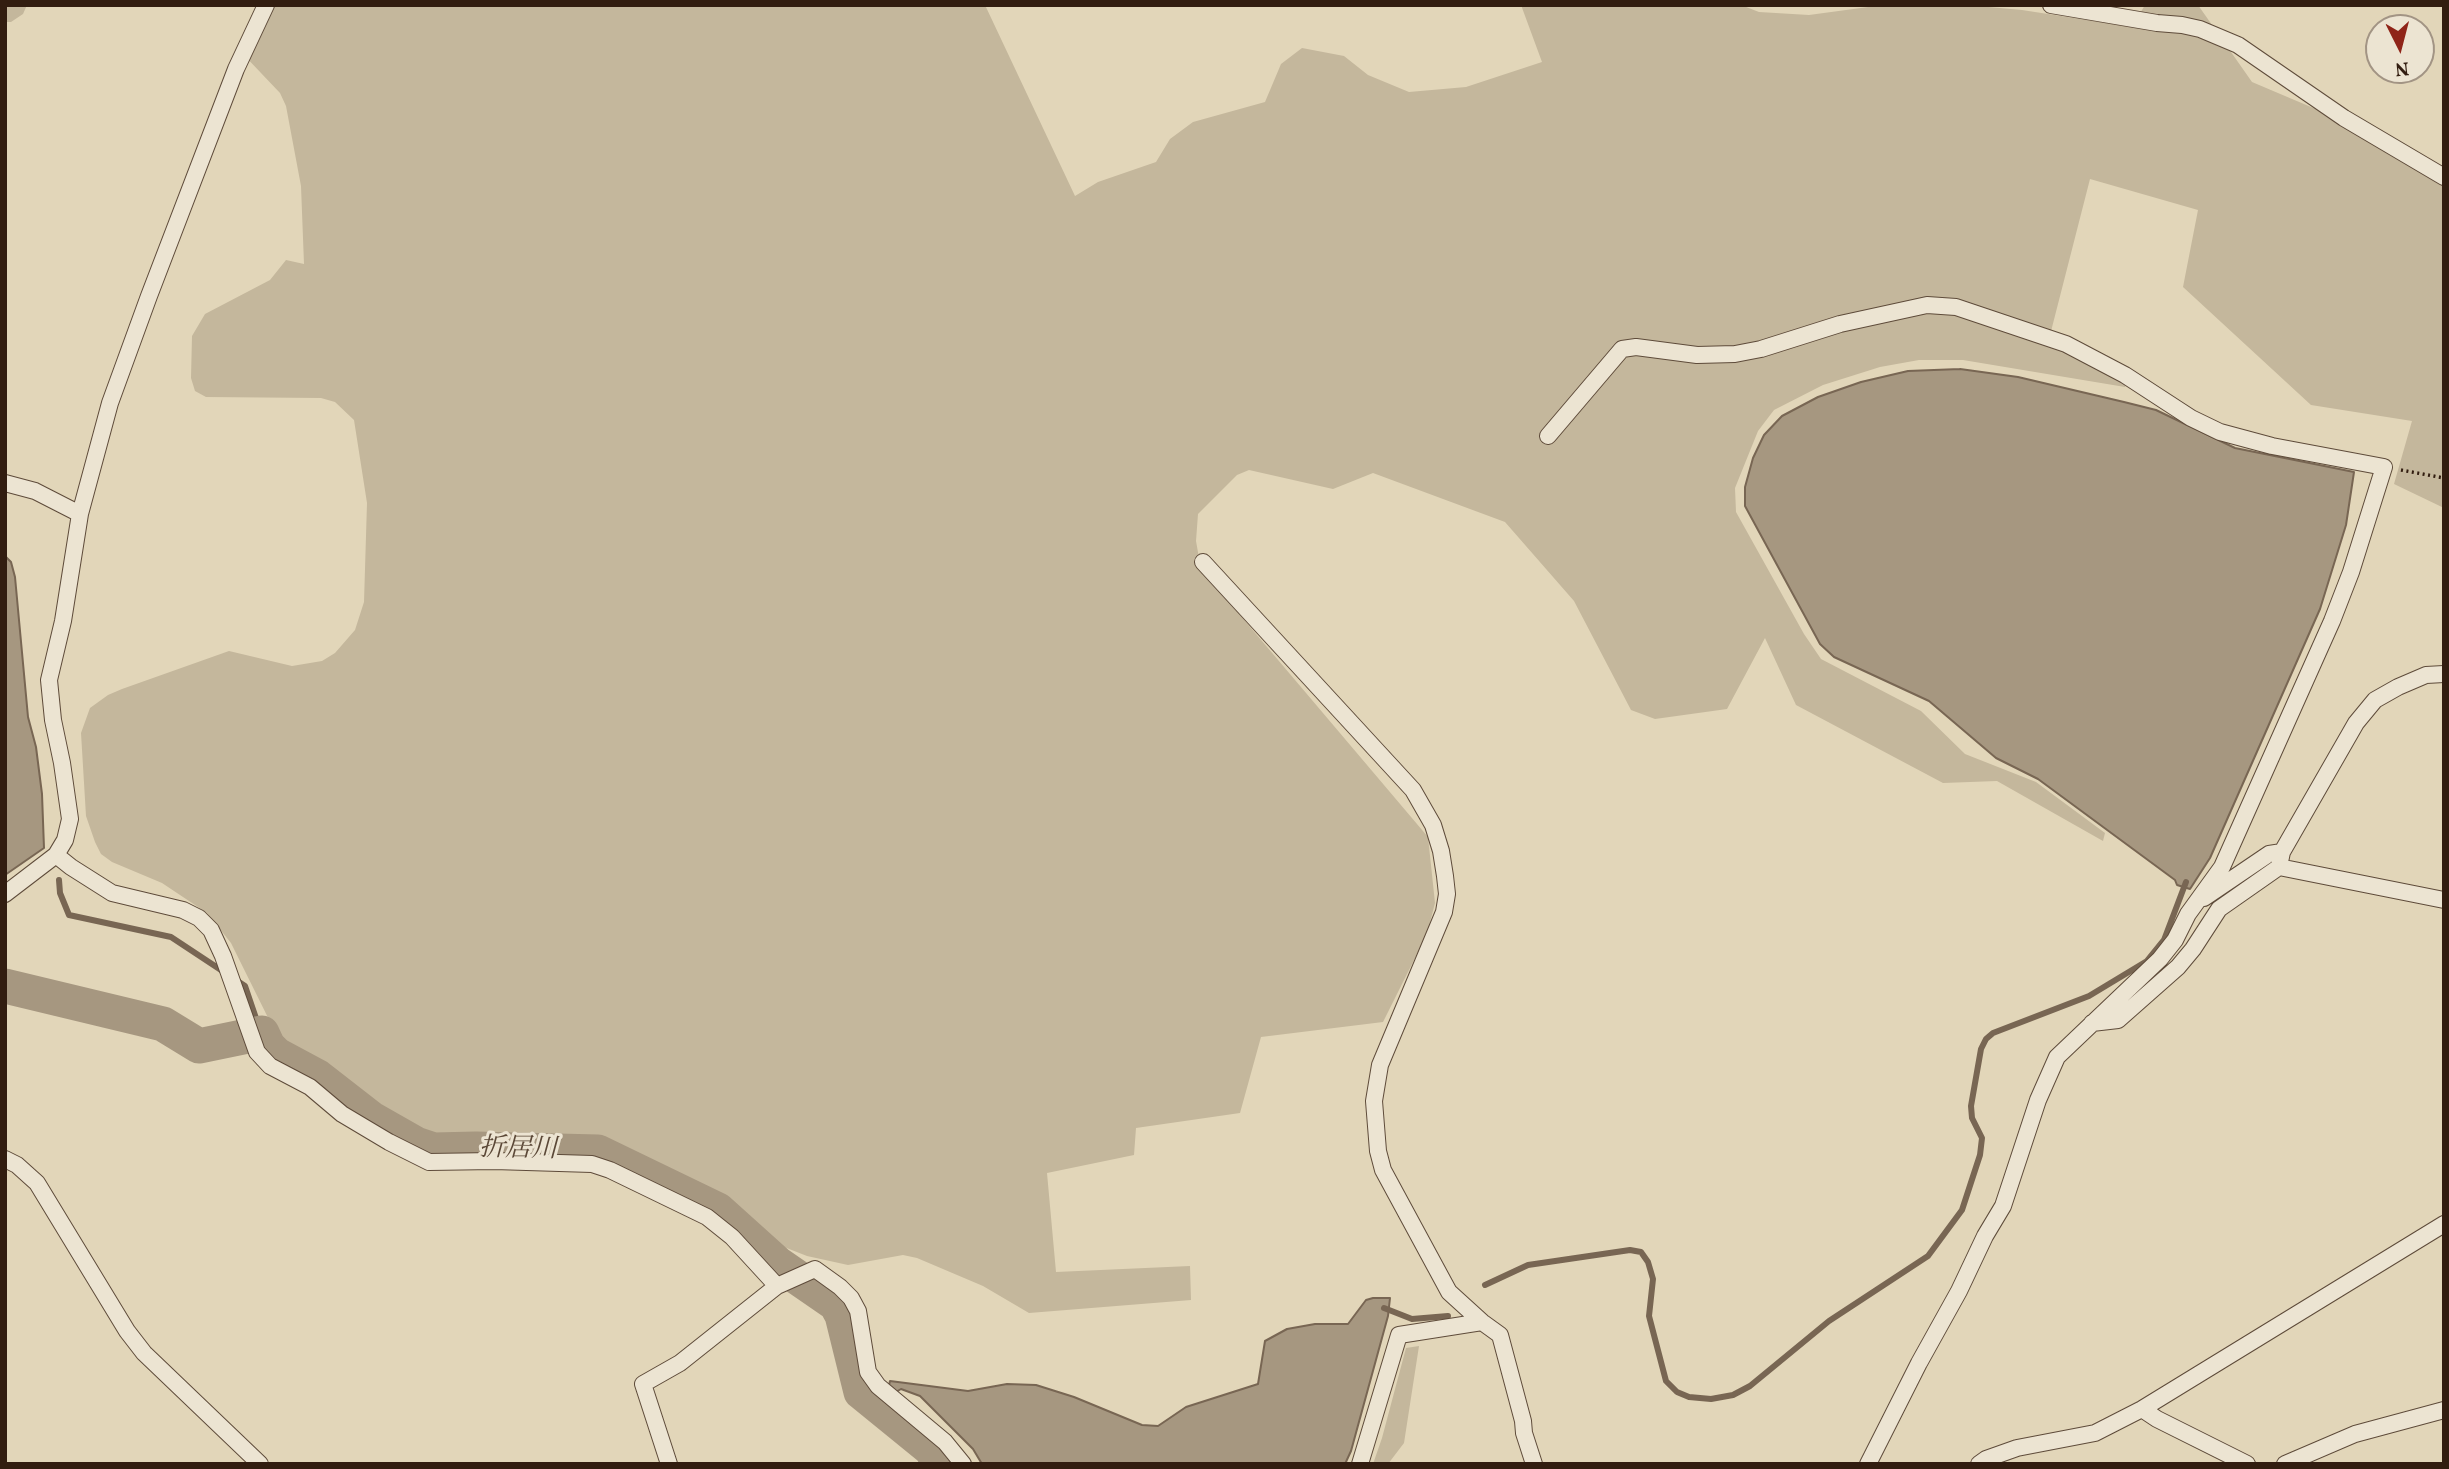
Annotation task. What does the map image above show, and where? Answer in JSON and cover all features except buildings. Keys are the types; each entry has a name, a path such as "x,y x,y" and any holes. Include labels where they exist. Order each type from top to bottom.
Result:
{"street":[{"path":"5,894 56,855 65,840 70,819 62,763 52,720 49,680 63,621 80,514 110,403 149,296 236,69 266,5"},
{"path":"2051,5 2182,25 2238,44 2344,118 2444,177"},
{"path":"1548,436 1622,349 1636,347 1697,355 1735,354 1761,349 1840,324 1927,305 1947,306 1977,313 2066,344 2125,375 2191,418 2220,432 2272,446 2384,467 2351,572 2332,621 2222,867 2160,959 2057,1058 2038,1100 2003,1206 1868,1464"},
{"path":"5,483 35,491 80,514"},
{"path":"1203,562 1413,790 1433,825 1445,876 1447,894 1444,912 1380,1065 1374,1101 1377,1139 1383,1170 1449,1292 1500,1335 1534,1464"},
{"path":"2092,1023 2118,1020 2178,967 2220,909 2280,859 2356,723 2375,700 2426,675 2444,674"},
{"path":"56,855 112,893 183,910 199,918 211,930 250,1036 270,1066 310,1087 354,1121 429,1162 592,1164 661,1193 708,1217 783,1284"},
{"path":"2198,901 2269,855 2444,900"},
{"path":"5,1159 17,1165 37,1183 144,1353 260,1464"},
{"path":"1979,1464 2017,1447 2095,1433 2142,1409 2444,1224"},
{"path":"669,1464 643,1384 680,1363 783,1284 815,1269 840,1287 851,1298 858,1311 868,1372 878,1386 945,1442 963,1464"},
{"path":"1360,1464 1399,1335 1482,1322"},
{"path":"2142,1409 2247,1464"},
{"path":"2285,1464 2355,1434 2444,1410"}],"path":[{"path":"2384,467 2444,478"}],"shaded area":[{"path":"5,5 27,5 23,14 11,22 5,22"},
{"path":"273,5 985,5 1075,196 1098,182 1156,162 1170,139 1193,122 1265,102 1281,64 1302,48 1344,56 1368,75 1409,92 1466,87 1542,62 1521,5 1741,5 1759,12 1809,15 1883,5 1966,5 2022,10 2132,27 2145,5 2198,5 2252,82 2344,121 2444,182 2444,508 2394,484 2412,421 2311,405 2183,287 2198,210 2090,179 2048,343 2127,383 2125,387 1963,360 1919,360 1880,367 1823,385 1774,410 1758,431 1735,488 1736,512 1804,634 1821,659 1921,711 1965,754 2036,782 2105,833 2103,841 1997,781 1943,783 1796,705 1765,638 1727,709 1655,719 1631,710 1574,601 1505,522 1373,473 1333,489 1249,470 1237,475 1198,514 1196,541 1201,569 1428,837 1435,903 1427,934 1383,1022 1261,1037 1240,1113 1136,1128 1134,1155 1047,1173 1056,1272 1190,1266 1191,1300 1029,1313 983,1286 917,1258 903,1255 848,1265 807,1256 756,1236 717,1202 595,1147 482,1143 439,1145 377,1118 315,1068 286,1054 231,943 207,913 162,883 112,862 101,854 86,816 81,733 90,708 122,689 229,651 292,666 322,661 335,653 355,630 364,602 367,503 354,420 335,402 321,398 206,397 195,391 191,378 192,336 205,314 270,280 286,260 304,264 301,186 286,106 280,93 242,53"},
{"path":"1960,369 2018,377 2156,410 2235,448 2354,472 2346,525 2320,609 2210,858 2190,889 2177,885 2175,880 2038,779 1996,758 1929,701 1834,657 1820,644 1745,506 1745,487 1753,458 1764,435 1782,416 1818,397 1861,382 1908,371"},
{"path":"5,556 11,562 15,577 28,717 36,747 42,794 44,848 5,875"},
{"path":"1390,1298 1388,1316 1351,1451 1345,1464 982,1464 973,1449 920,1396 901,1389 896,1392 889,1385 890,1381 968,1391 1007,1384 1036,1385 1074,1397 1142,1425 1158,1426 1186,1407 1258,1384 1265,1341 1287,1329 1315,1324 1348,1324 1366,1300"},
{"path":"1419,1346 1404,1443 1388,1464 1373,1464 1406,1348"}],"waterway":[{"path":"59,880 60,893 69,915 171,937 224,972"},
{"path":"1485,1285 1528,1265 1630,1250 1641,1252 1648,1262 1653,1279 1649,1316 1666,1381 1677,1392 1689,1397 1711,1399 1733,1395 1750,1386 1829,1321 1928,1256 1962,1210 1980,1155 1982,1138 1972,1118 1971,1106 1981,1049 1986,1039 1993,1033 2089,996 2147,961 2164,940 2186,882"},
{"path":"236,980 245,986 261,1033"},
{"name":"折居川","path":"5,986 163,1024 199,1046 262,1033 268,1046 277,1055 318,1077 372,1119 416,1144 434,1150 598,1152 718,1210 778,1264 836,1304 842,1315 861,1392 931,1449 940,1464"},
{"path":"1384,1308 1412,1319 1448,1316"}]}
